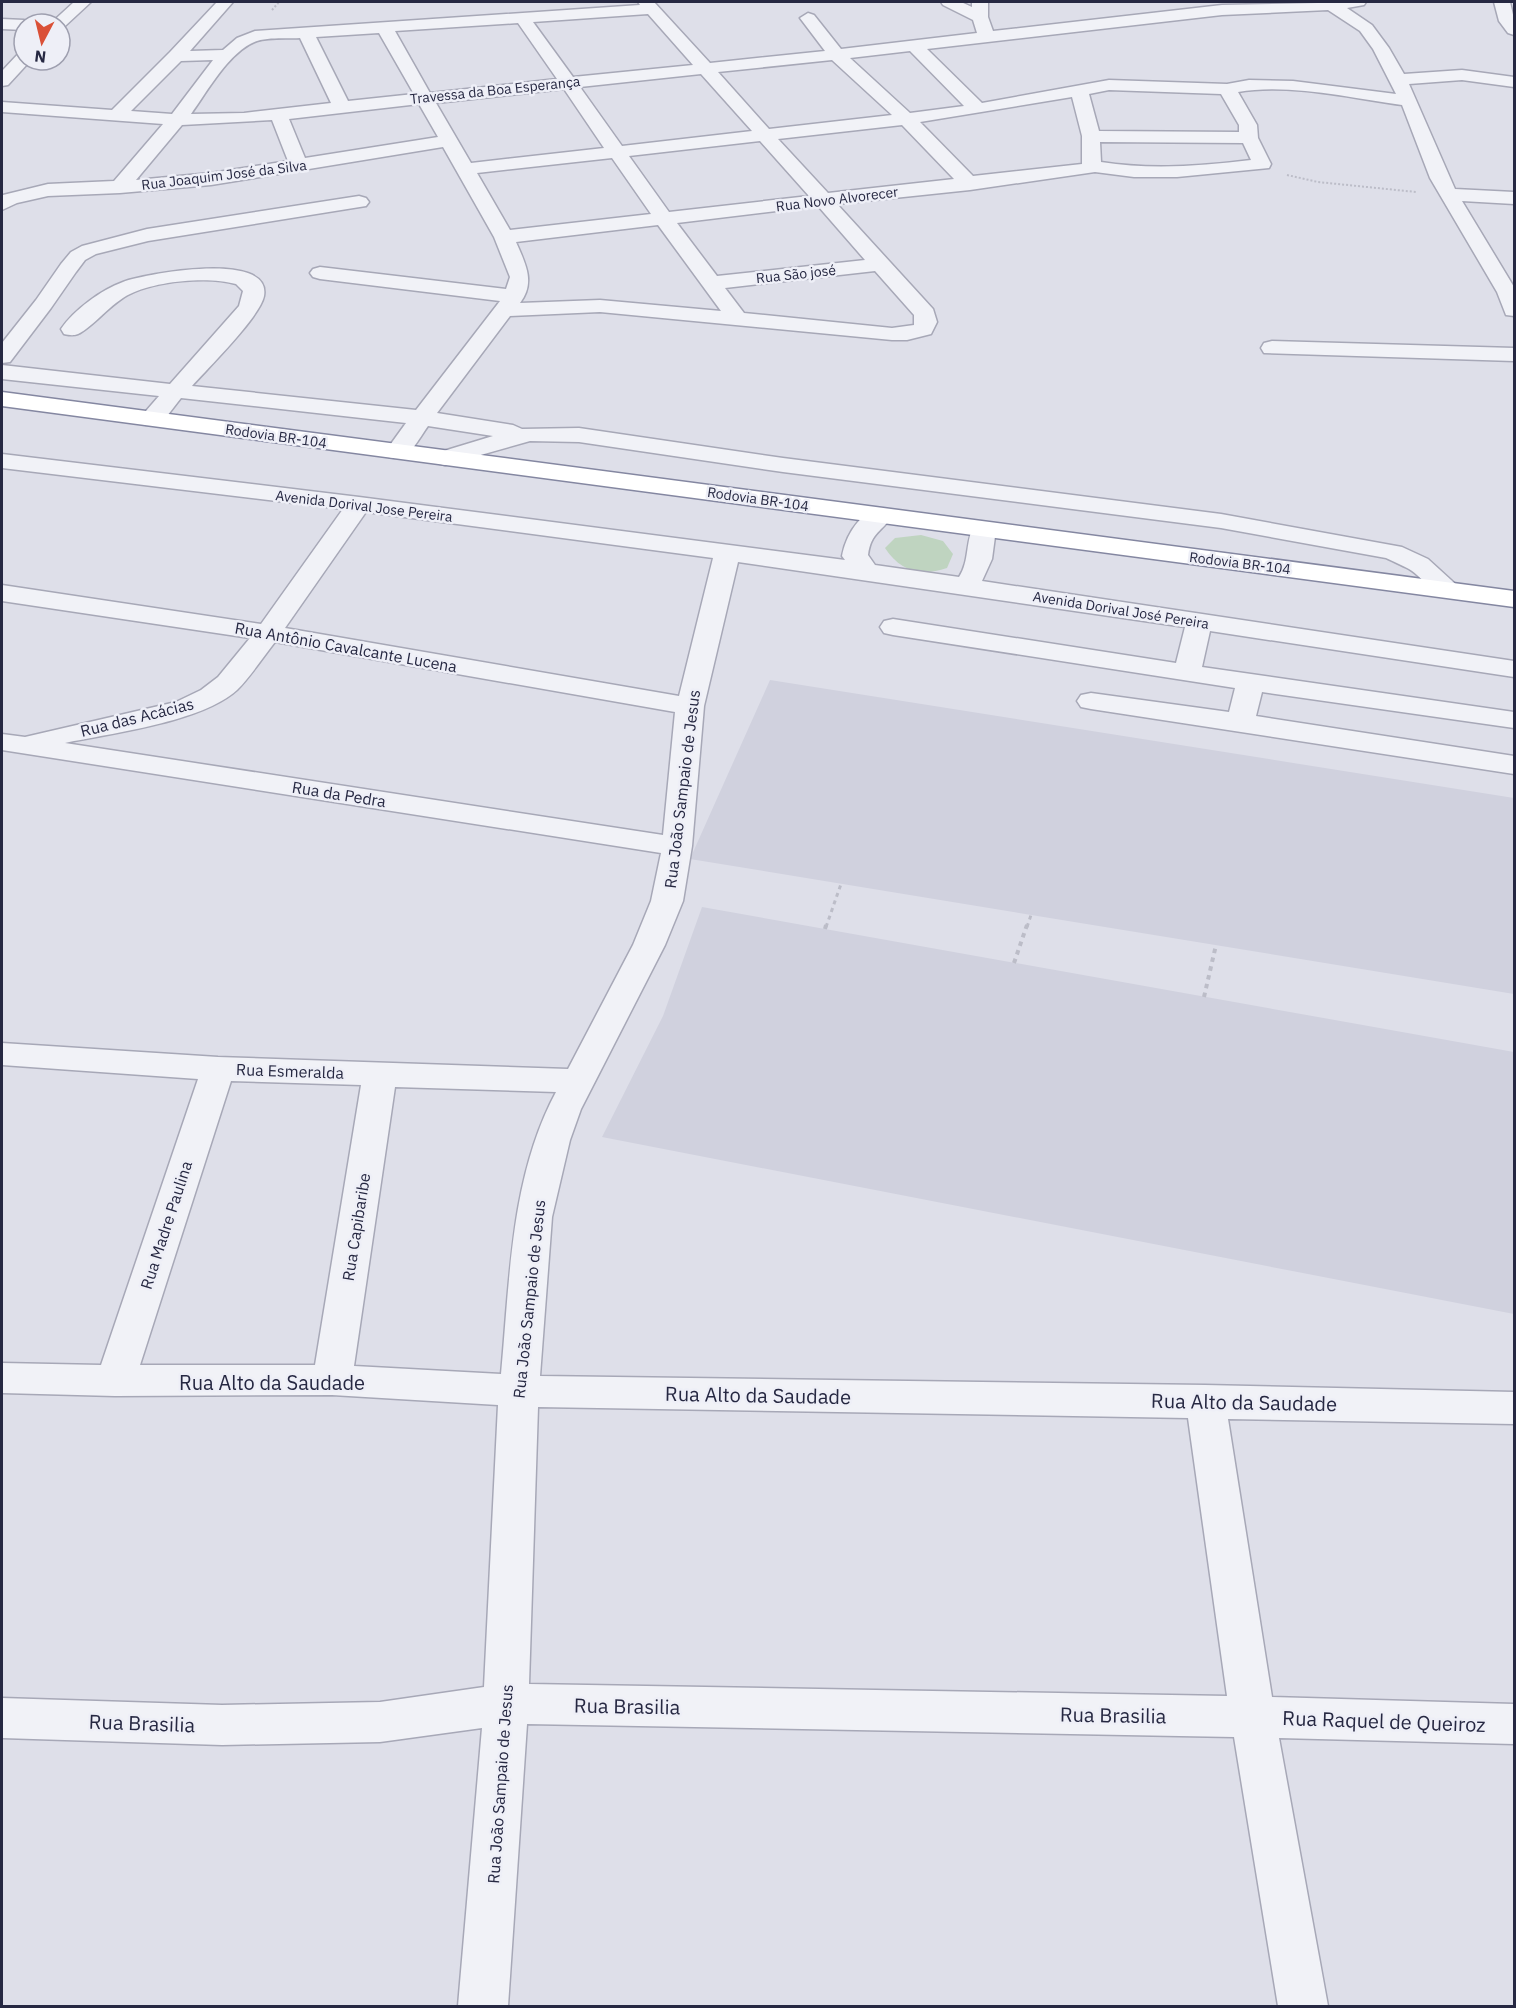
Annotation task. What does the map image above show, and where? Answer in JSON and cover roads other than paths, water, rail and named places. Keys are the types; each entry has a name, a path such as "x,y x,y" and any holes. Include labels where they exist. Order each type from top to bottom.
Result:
{"highway":[{"name":"Rodovia BR-104","path":"2,399 1515,599"}],"street":[{"path":"72,12 83,2"},
{"path":"117,116 225,2"},
{"path":"949,2 980,9 987,37"},
{"path":"1137,2 1144,18"},
{"path":"1222,10 1242,2"},
{"path":"1222,10 1358,2"},
{"path":"1502,2 1507,21 1515,30"},
{"path":"120,187 228,55 243,42 255,36 523,18 650,5 925,314 926,322 923,329 907,334 892,334 600,306 510,303 320,273"},
{"path":"1331,5 1366,28 1381,48 1409,101 1439,178 1512,298"},
{"name":"Travessa da Boa Esperança","path":"2,107 177,120 244,118 706,69 1222,10"},
{"path":"523,18 664,219 739,321"},
{"path":"808,18 836,54 906,119 970,184"},
{"path":"384,27 447,141 466,169 504,237 520,277 510,303 397,452"},
{"path":"305,32 342,107"},
{"path":"914,46 978,109"},
{"path":"176,56 228,55"},
{"path":"1397,80 1462,75 1515,82"},
{"path":"466,169 906,119 978,109 1109,85 1227,89 1249,85 1293,86 1409,101"},
{"path":"1091,136 1249,138 1248,125 1227,89"},
{"path":"1079,90 1091,136 1092,166"},
{"path":"278,113 299,166"},
{"name":"Rua Novo Alvorecer","path":"504,237 970,184 1068,172 1092,166 1124,170 1217,170 1262,164 1249,138"},
{"name":"Rua Joaquim José da Silva","path":"2,204 27,193 48,190 120,187 211,179 447,141"},
{"path":"1448,194 1515,198"},
{"path":"2,357 44,304 68,268 78,256 89,250 147,235 359,202"},
{"name":"Rua São josé","path":"712,283 880,264"},
{"path":"72,329 115,293 155,280 217,274 245,279 252,286 254,294 249,308 151,419"},
{"path":"1272,348 1515,355"},
{"path":"2,372 422,418 530,434 579,435 620,440 783,465 1221,521 1394,552 1419,564 1449,590"},
{"path":"446,458 484,445 530,434"},
{"name":"Avenida Dorival Jose Pereira","path":"2,460 727,553"},
{"name":"Rua das Acácias","path":"7,745 185,708 211,696 228,683 268,633 359,504"},
{"path":"867,572 855,556 856,541 867,526 881,515"},
{"path":"965,586 980,564 984,529"},
{"name":"Avenida Dorival José Pereira","path":"727,553 965,586 1515,669"},
{"name":"Rua João Sampaio de Jesus","path":"483,2007 506,1704 519,1391 534,1217 552,1140 564,1109 653,934 667,901 677,846 690,706 727,553"},
{"name":"Rua Antônio Cavalcante Lucena","path":"2,593 268,633 690,706"},
{"path":"1187,673 1198,622"},
{"path":"893,627 1187,673 1515,720"},
{"path":"1241,722 1250,682"},
{"path":"1091,701 1515,765"},
{"name":"Rua da Pedra","path":"7,745 677,846"},
{"name":"Rua Esmeralda","path":"2,1054 218,1069 579,1081"},
{"name":"Rua Madre Paulina","path":"115,1381 218,1069"},
{"name":"Rua Capibaribe","path":"332,1380 380,1074"},
{"name":"Rua Alto da Saudade","path":"2,1378 115,1381 332,1380 519,1391 1515,1408"},
{"path":"1205,1401 1253,1717 1303,2007"},
{"name":"Rua Brasilia","path":"2,1718 222,1725 380,1722 506,1704 1253,1717"},
{"name":"Rua Raquel de Queiroz","path":"1253,1717 1515,1724"}]}
